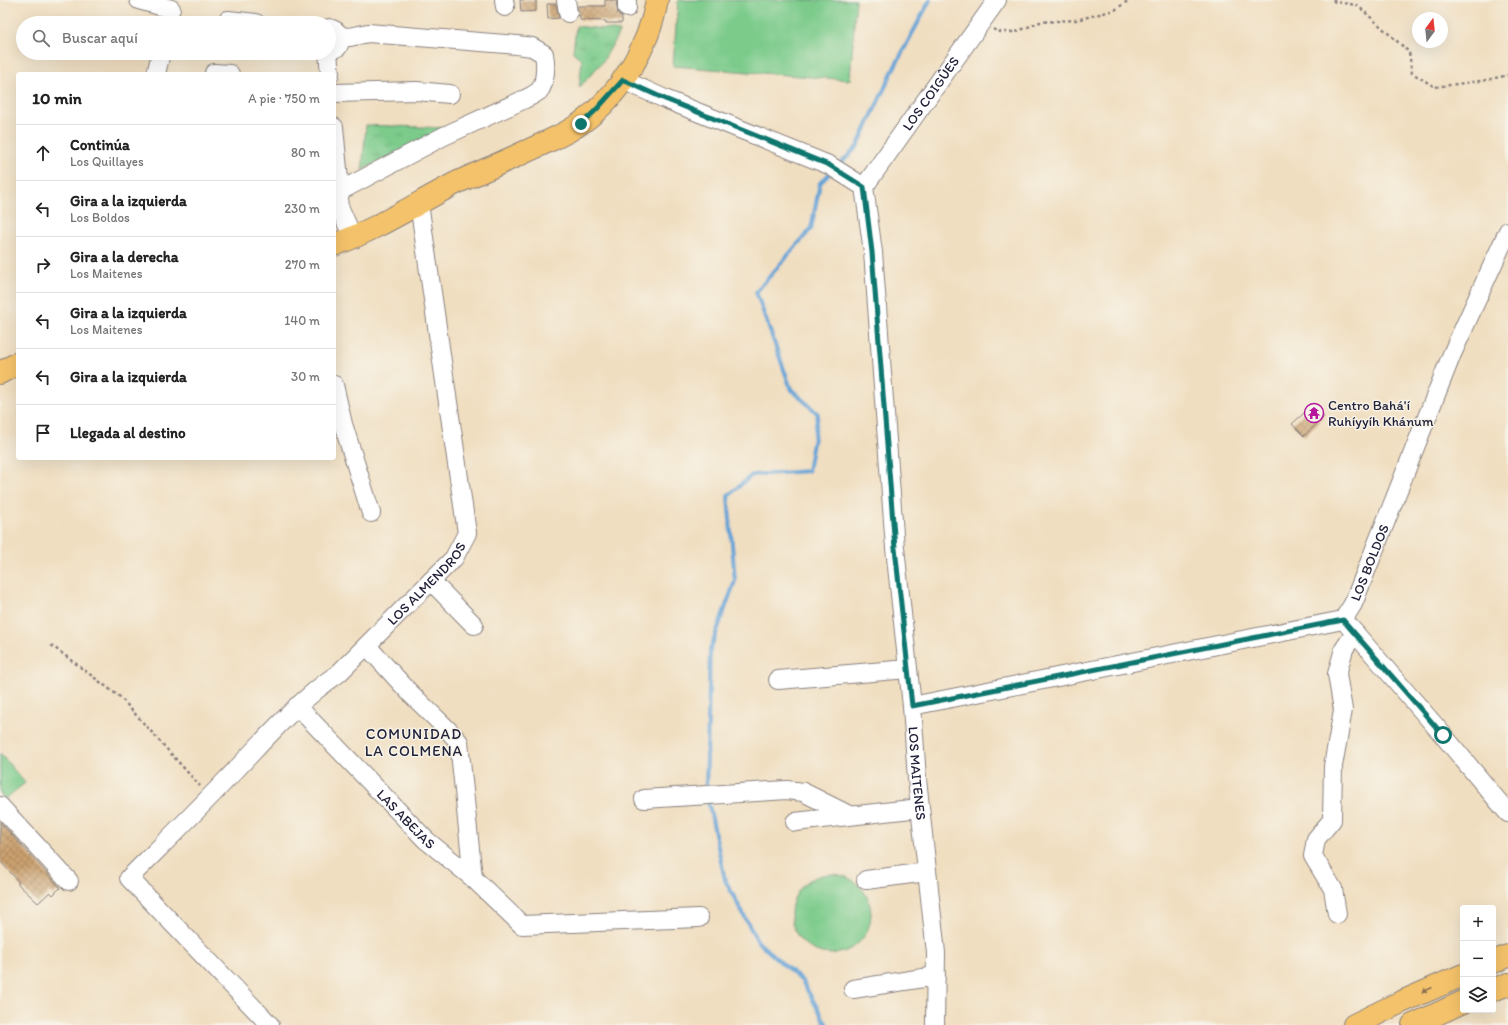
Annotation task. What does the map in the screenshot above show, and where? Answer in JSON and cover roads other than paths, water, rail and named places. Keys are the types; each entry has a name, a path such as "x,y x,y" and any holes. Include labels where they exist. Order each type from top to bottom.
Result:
{"main road":[{"path":"344,241 458,183 562,135 581,124 623,80 650,31 657,0"},
{"path":"0,373 16,364"},
{"path":"1496,961 1508,956"},
{"path":"1354,1025 1460,976"},
{"path":"1496,989 1508,984"},
{"path":"1413,1025 1460,1003"}],"street":[{"path":"139,0 170,11"},
{"name":"LOS COIGÛES","path":"864,187 997,0"},
{"path":"336,33 350,38 368,33 517,45 539,50 544,54 545,60 542,85 534,94 444,136 338,199"},
{"path":"336,35 340,40 338,47 336,48"},
{"path":"156,72 159,60"},
{"path":"329,60 330,72"},
{"path":"623,80 665,99 829,165 864,187"},
{"path":"336,93 416,91 450,94"},
{"path":"336,168 338,199 344,241"},
{"name":"LOS MAITENES","path":"864,187 872,252 895,548 912,706 920,808 936,952 935,1025"},
{"name":"LOS ALMENDROS","path":"270,1025 129,878 210,797 297,706 322,685 339,674 454,558 467,533 419,203"},
{"name":"LOS BOLDOS","path":"1343,620 1353,604 1452,354 1508,231"},
{"path":"336,393 343,424 371,513"},
{"path":"431,581 474,625"},
{"path":"912,706 1343,620 1443,735 1508,813"},
{"path":"1337,914 1333,889 1313,856 1316,839 1332,820 1333,766 1343,710 1337,674 1344,649 1355,633"},
{"path":"367,646 410,693 459,742 473,878"},
{"path":"778,680 908,669"},
{"name":"LAS ABEJAS","path":"297,706 426,840 473,878 522,925 699,918"},
{"path":"644,799 787,790 803,792 849,815"},
{"path":"0,806 69,881"},
{"path":"795,822 920,808"},
{"path":"866,880 927,872"},
{"path":"853,989 936,976"}],"waterway":[{"path":"839,165 857,147 894,68 930,0"},
{"path":"706,791 710,650 735,581 728,496 752,475 808,471 818,414 791,389 756,292 811,229 820,183 831,172"},
{"path":"708,800 725,880 758,942 802,981 827,1025"}],"place":[{"name":"Centro Bahá'í Ruhíyyíh Khánum","path":"1314,413"}],"district":[{"name":"COMUNIDAD LA COLMENA","path":"414,742"}]}
